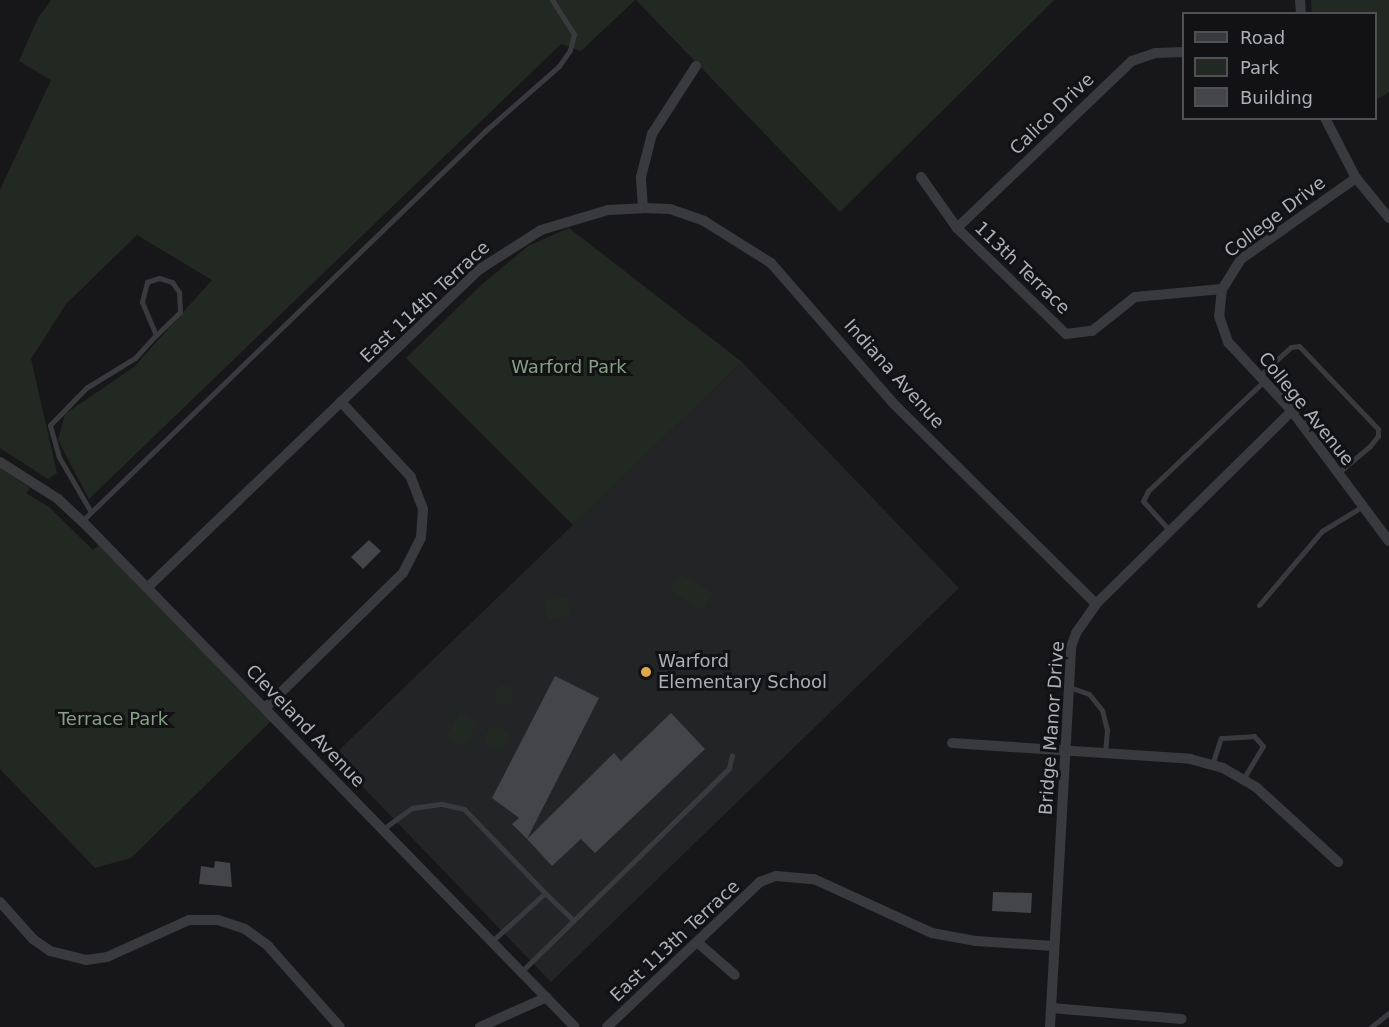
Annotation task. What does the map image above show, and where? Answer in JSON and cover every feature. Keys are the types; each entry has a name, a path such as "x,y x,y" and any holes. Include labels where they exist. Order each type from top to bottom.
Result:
{"street":[{"name":"Calico Drive","path":"957,228 1132,61 1155,53 1182,52"},
{"path":"644,208 641,177 652,134 696,66"},
{"path":"1326,120 1356,178 1389,218"},
{"name":"113th Terrace","path":"921,177 957,228 1066,334 1092,331 1136,297 1221,289"},
{"name":"College Drive","path":"1221,289 1241,259 1356,178"},
{"name":"East 114th Terrace","path":"148,587 480,269 510,247 574,218 644,208"},
{"name":"Indiana Avenue","path":"644,208 670,209 704,221 771,263 894,404 1096,604"},
{"name":"College Avenue","path":"1221,289 1219,316 1228,342 1292,411 1389,540"},
{"path":"265,708 403,573 421,538 423,509 419,493 411,477 341,402"},
{"name":"Bridge Manor Drive","path":"1050,1027 1071,647 1096,604 1292,411"},
{"name":"Cleveland Avenue","path":"0,462 58,499 82,520 575,1027"},
{"path":"952,743 1065,753 1190,759 1212,765 1243,779 1338,862"},
{"name":"East 113th Terrace","path":"608,1027 765,880 792,874 814,879 932,933 976,941 1054,946"},
{"path":"0,902 33,939 50,951 86,960 107,957 189,920 218,920 245,929 268,946 340,1027"},
{"path":"697,942 735,975"},
{"path":"480,1027 518,1013 547,997"},
{"path":"1051,1008 1182,1019"}],"lane":[{"path":"82,520 485,131 559,66 570,50 574,34 552,0"},
{"path":"91,512 59,457 50,425 86,388 135,358 180,312 179,292 172,282 159,278 147,282 143,295 156,334"},
{"path":"1170,531 1143,501 1148,491 1262,379 1291,347 1299,346 1378,429 1378,436 1370,446 1338,473"},
{"path":"1259,605 1322,531 1363,507"},
{"path":"1069,687 1089,694 1102,710 1107,730 1104,755"},
{"path":"1212,765 1221,738 1254,736 1263,746 1243,779"},
{"path":"522,971 729,768 732,755"},
{"path":"383,829 412,808 442,804 464,809 574,921"},
{"path":"492,941 545,893"},
{"path":"1371,1027 1389,1013"}],"shaded area":[{"name":"Warford Elementary School","path":"742,362 959,588 551,982 333,756"}],"green space":[{"path":"51,0 635,0 581,51 561,44 89,499 58,440 65,414 134,367 212,280 137,235 66,304 31,359 57,473 48,479 0,448 0,190 51,80 19,61 38,18"},
{"path":"636,0 1054,0 840,212"},
{"path":"1311,0 1389,0 1389,92 1377,99 1377,12 1312,12"},
{"name":"Warford Park","path":"569,228 742,362 573,525 406,358 480,286 528,246"},
{"name":"Terrace Park","path":"0,468 30,488 26,493 49,507 93,550 99,545 271,721 131,858 95,868 0,769"},
{"path":"680,574 713,593 703,610 670,591"},
{"path":"567,596 571,615 548,620 544,601"},
{"path":"504,685 511,688 514,695 511,702 504,705 497,702 494,695 497,688"},
{"path":"460,712 478,722 465,747 446,736"},
{"path":"497,726 505,730 509,738 505,746 497,750 489,746 485,738 489,730"}],"building":[{"path":"369,540 381,551 363,569 351,557"},
{"path":"555,676 599,698 527,839 512,824 519,818 492,798"},
{"path":"671,713 705,749 595,853 581,839 552,866 527,839 614,753 621,761"},
{"path":"215,861 230,863 232,887 199,884 201,866 214,868"},
{"path":"993,892 1032,893 1031,913 992,911"}],"place":[{"name":"Warford Elementary School","path":"646,672"}]}
